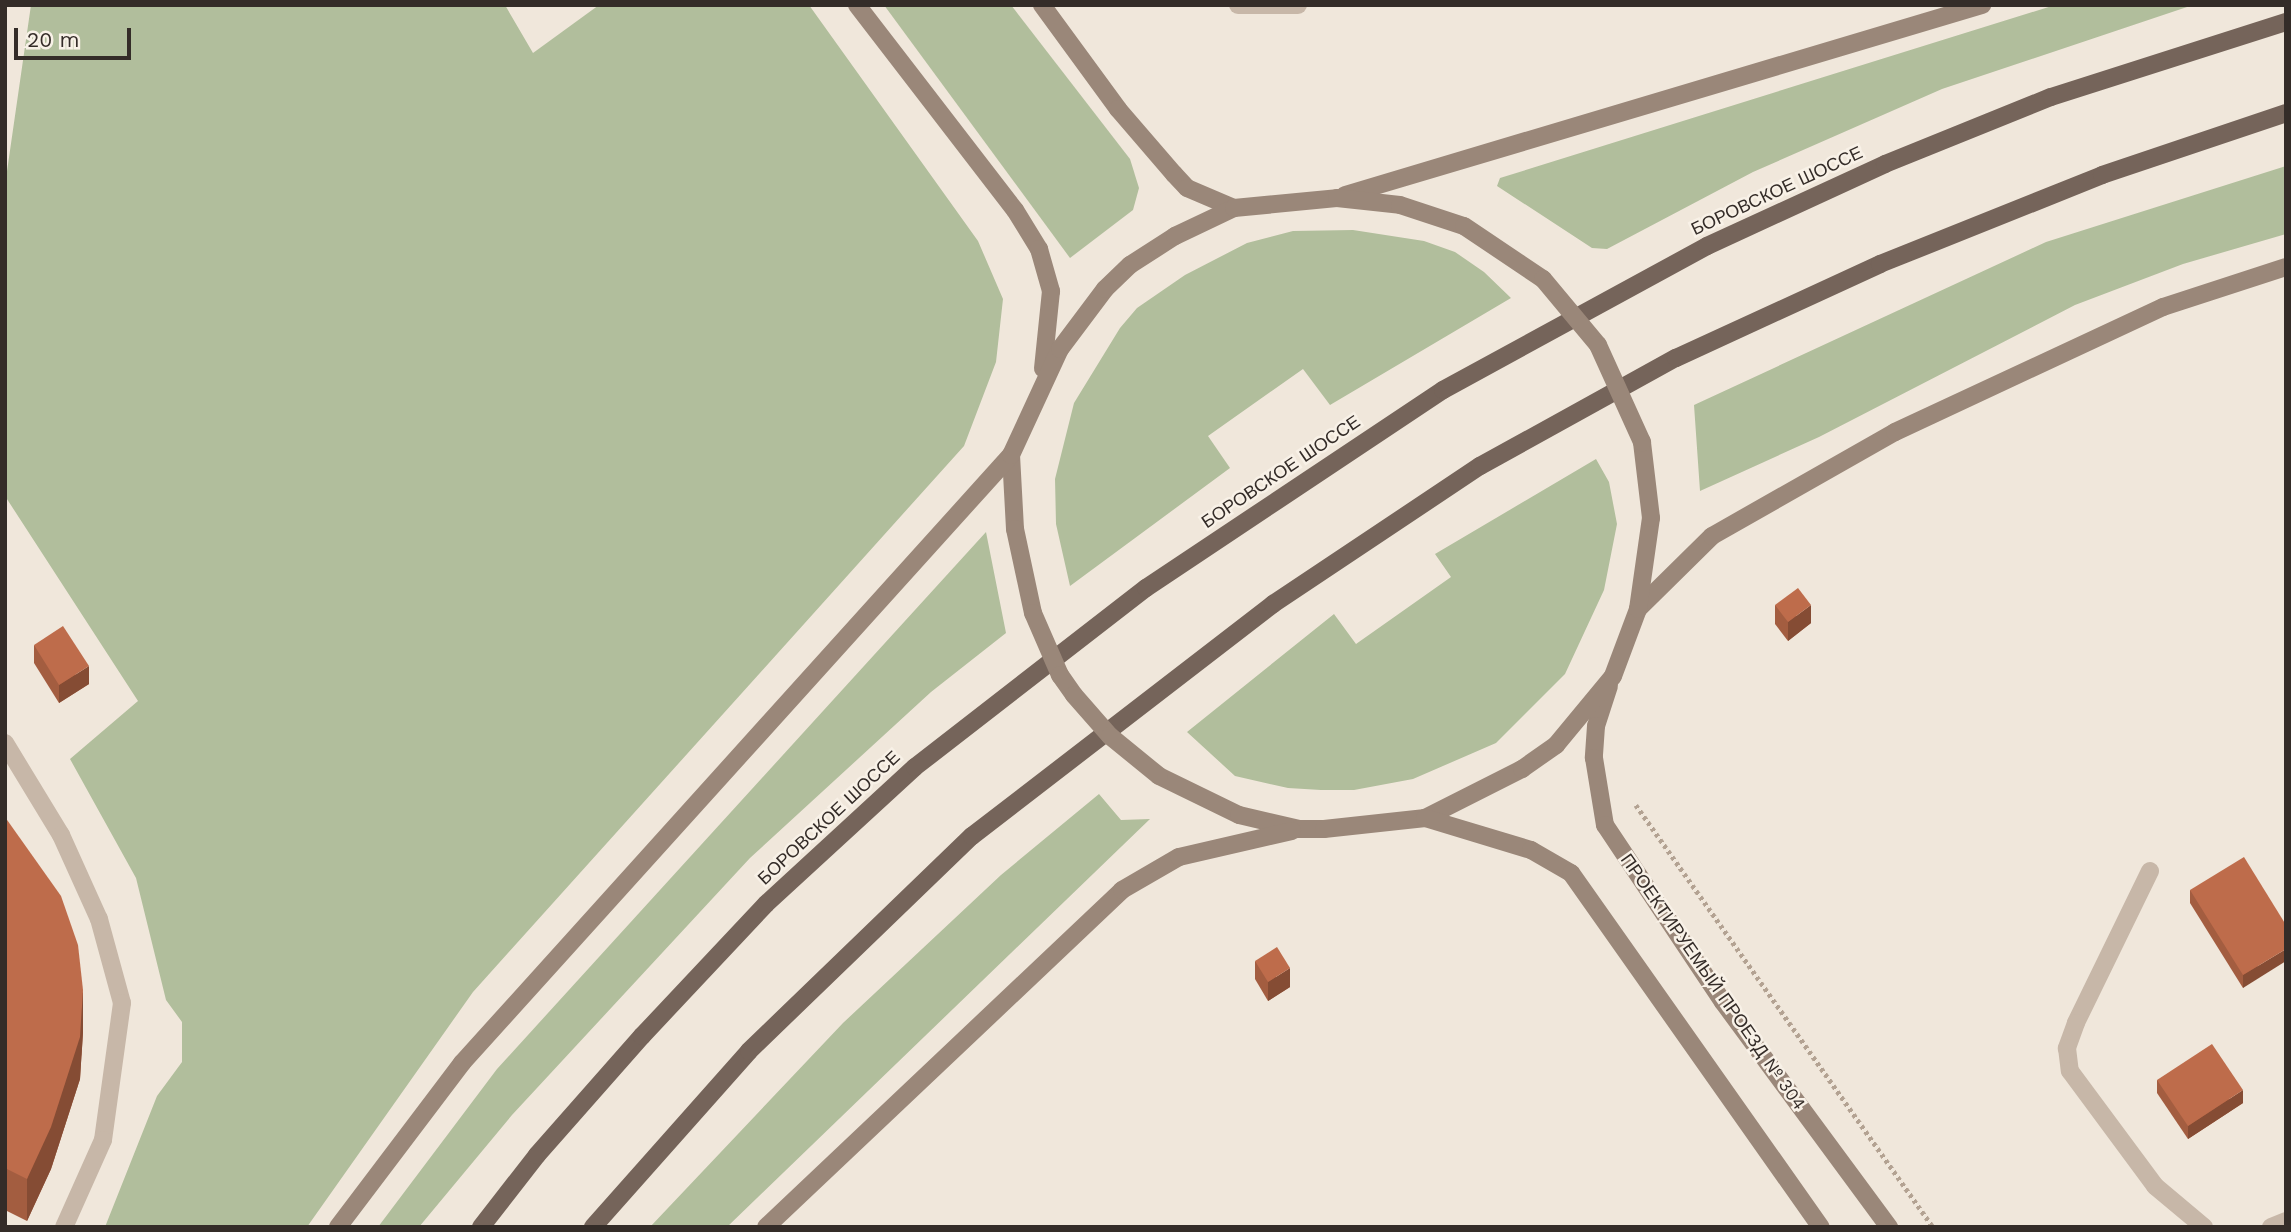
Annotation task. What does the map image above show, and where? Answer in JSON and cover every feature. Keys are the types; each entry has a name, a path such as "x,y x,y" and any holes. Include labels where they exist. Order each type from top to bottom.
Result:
{"main road":[{"path":"857,5 1015,209 1039,249 1051,291 1040,384"},
{"path":"1042,5 1118,108 1187,188 1234,208"},
{"path":"338,1227 462,1063 1011,455 1040,384 1085,313 1130,265 1175,236 1234,208 1337,198 1982,5"},
{"name":"БОРОВСКОЕ ШОССЕ","path":"481,1227 575,1110 766,904 915,767 1146,588 1443,390 1707,246 1818,193 2052,97 2286,22"},
{"path":"593,1227 749,1051 972,836 1273,604 1480,466 1676,358 1880,264 2127,166 2286,113"},
{"path":"1337,198 1399,205 1464,226 1543,279 1598,345 1642,442 1651,518 1639,609"},
{"path":"1639,609 1712,536 1895,432 2163,307 2286,267"},
{"path":"1011,455 1017,540 1032,613 1054,664 1074,695 1110,736 1159,776 1239,816 1299,829"},
{"name":"ПРОЕКТИРУЕМЫЙ ПРОЕЗД № 304","path":"1639,609 1596,726 1594,758 1605,825 1716,991 1889,1227"},
{"path":"766,1227 1122,890 1179,857 1299,829 1375,826 1425,818 1522,769 1556,745 1613,676"},
{"path":"1425,818 1531,850 1570,873 1821,1227"}],"street":[{"path":"1238,5 1298,5"},
{"path":"5,743 61,835 94,907 122,1003 103,1140 64,1227"},
{"path":"2150,871 2076,1023 2067,1048 2070,1071 2155,1186 2204,1227"},
{"path":"2271,1227 2286,1221"}],"path":[{"path":"1636,805 1933,1227"}],"green space":[{"path":"31,5 505,5 533,53 599,5 809,5 978,241 1003,299 996,362 964,446 473,992 307,1227 105,1227 157,1096 182,1062 182,1022 166,1000 136,878 70,759 138,701 5,496 5,185"},
{"path":"884,5 1011,5 1130,159 1139,188 1133,210 1070,258"},
{"path":"2055,5 2193,5 1942,89 1753,172 1607,249 1592,248 1497,186 1500,178"},
{"path":"2286,166 2286,234 2183,264 2075,305 1819,437 1700,491 1694,405 2046,242"},
{"path":"1353,230 1424,241 1455,252 1484,272 1511,298 1330,405 1303,369 1208,436 1230,468 1070,586 1056,524 1055,479 1074,403 1120,328 1137,308 1185,275 1247,243 1293,231"},
{"path":"1596,459 1609,482 1617,524 1604,590 1565,674 1496,743 1413,779 1354,790 1321,790 1288,788 1235,776 1187,732 1334,614 1356,644 1451,577 1435,554"},
{"path":"986,532 1006,633 931,692 750,858 512,1115 419,1227 378,1227 497,1069"},
{"path":"1099,794 1121,820 1150,819 727,1227 650,1227 843,1023 1001,875"}],"building":[{"path":"1798,588 1811,605 1788,622 1775,605"},
{"path":"63,626 89,666 59,685 34,645"},
{"path":"5,817 61,896 78,945 83,990 80,1037 51,1127 27,1179 5,1168"},
{"path":"2244,857 2286,925 2286,949 2243,975 2190,890"},
{"path":"1277,947 1290,968 1268,982 1255,961"},
{"path":"2212,1044 2243,1090 2188,1126 2157,1080"}]}
